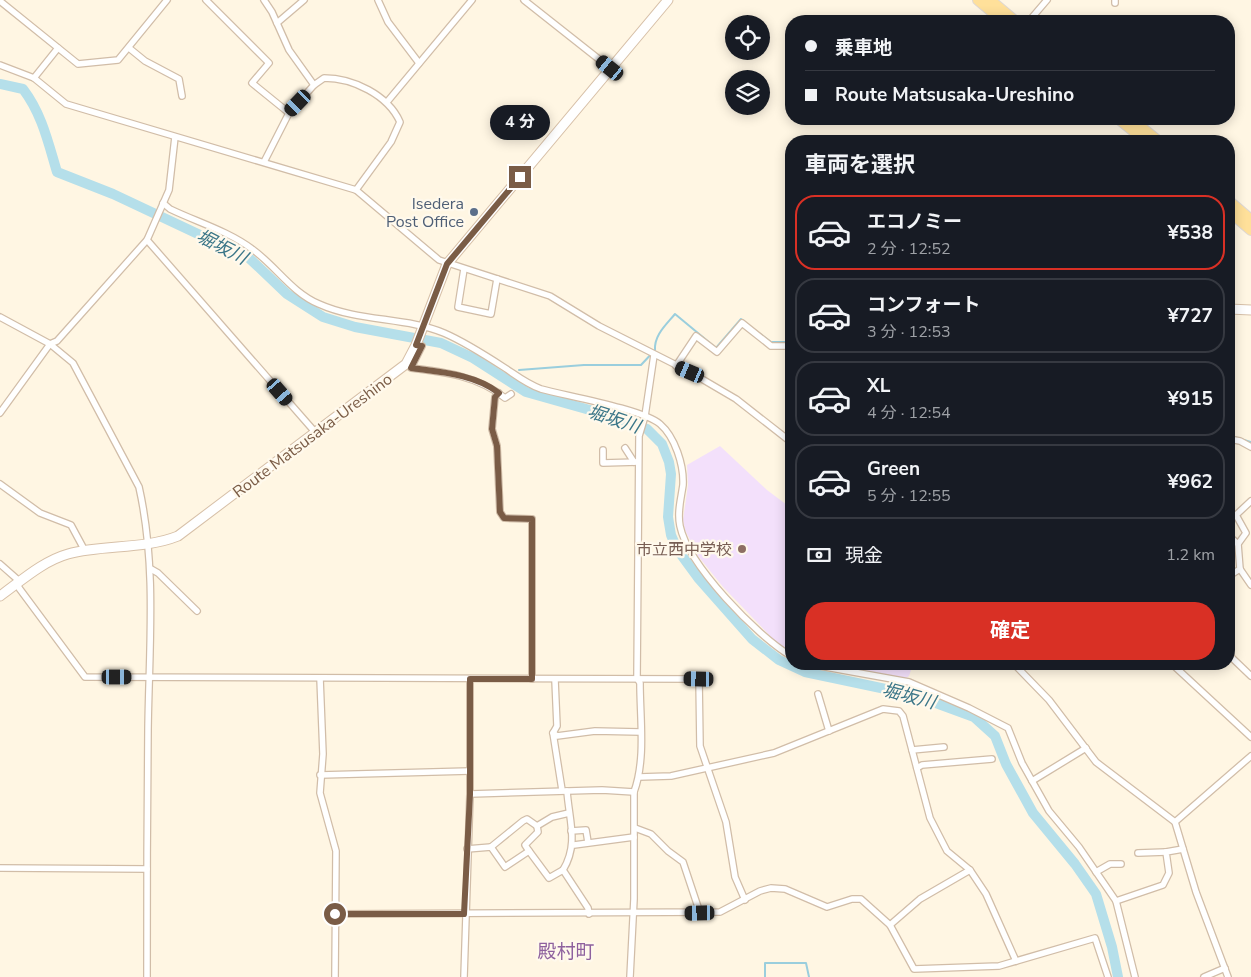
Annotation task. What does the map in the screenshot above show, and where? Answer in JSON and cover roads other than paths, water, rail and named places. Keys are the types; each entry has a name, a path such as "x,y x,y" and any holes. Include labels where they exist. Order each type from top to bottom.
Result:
{"main road":[{"name":"Route Matsusaka-Ureshino","path":"0,596 53,559 85,551 148,544 178,536 406,364 424,326 447,264 668,0"},
{"path":"978,0 996,15"},
{"path":"990,0 1008,15"},
{"path":"1126,125 1139,135"},
{"path":"1138,125 1151,135"},
{"path":"1235,206 1251,220"},
{"path":"1235,216 1251,230"},
{"path":"1235,310 1251,310"}],"street":[{"path":"0,1 78,64 115,62 129,48 167,0"},
{"path":"206,0 269,63 252,83 289,113"},
{"path":"264,0 289,50 314,85"},
{"path":"277,23 304,0"},
{"path":"378,0 388,22 419,64"},
{"path":"387,102 472,0"},
{"path":"524,0 610,68"},
{"path":"1034,15 1047,0"},
{"path":"34,78 58,48"},
{"path":"129,48 145,62 177,77 181,83 182,96"},
{"path":"0,65 34,78 66,104 356,190 426,250 447,264 550,296 599,326 736,399 785,437"},
{"path":"264,162 289,113 314,85 324,78 348,82 368,90 387,102 399,120 400,125 391,142 356,190"},
{"path":"0,413 50,344 57,340 147,240 168,190 175,137"},
{"path":"163,204 245,244 266,260 293,289 320,305 374,320 424,326 468,346 535,386 655,420 666,430 680,460 683,482 679,505 679,524 684,540 693,557 755,630 785,652"},
{"path":"147,240 315,432"},
{"path":"464,270 458,307 491,314 497,279"},
{"path":"0,317 50,344 73,364 139,487 151,569 147,977"},
{"path":"676,366 696,336 716,352 742,323 771,346 785,346"},
{"path":"416,345 422,346 411,368 454,373 490,386 505,398 511,394"},
{"path":"630,977 634,899 634,792 639,777 640,732 636,462 640,433 645,417 652,354"},
{"path":"499,393 495,397 492,429 497,446 500,512 504,518 532,519 532,679"},
{"path":"1235,440 1251,448"},
{"path":"625,448 636,462"},
{"path":"603,450 603,463 636,462"},
{"path":"0,484 40,513 71,524 85,551"},
{"path":"1251,501 1236,515 1246,533 1238,544 1240,569 1251,585"},
{"path":"1235,541 1238,544"},
{"path":"0,564 17,579 17,584 84,677 699,679 700,746 728,830 735,877 745,900"},
{"path":"151,569 158,573 197,610"},
{"path":"1235,572 1240,569"},
{"path":"1235,661 1251,676"},
{"path":"843,670 909,682 1002,724 1012,736 1022,763 1049,811 1116,901 1135,977"},
{"path":"1020,670 1049,700 1096,762 1176,822 1196,892 1228,977"},
{"path":"1178,670 1251,737"},
{"path":"320,678 323,754 320,793 336,851 335,977"},
{"path":"464,977 464,914 470,794 470,679"},
{"path":"468,849 491,847 528,819 537,826 538,832 525,845 549,878 563,870 570,858 574,845 553,733 557,726 555,680"},
{"path":"818,694 829,731"},
{"path":"639,777 671,776 774,753 883,709 900,711 903,716 930,818 947,851 970,870 990,901 1016,961"},
{"path":"553,733 557,736 595,731 640,732"},
{"path":"912,750 944,747"},
{"path":"1032,781 1086,748"},
{"path":"1176,822 1251,756"},
{"path":"917,768 922,765 992,760"},
{"path":"320,775 470,771"},
{"path":"470,794 602,790 634,792"},
{"path":"537,826 552,817 569,814"},
{"path":"635,828 651,834 668,851 683,862 700,913"},
{"path":"571,831 586,830 588,842"},
{"path":"574,845 634,837"},
{"path":"491,847 505,867 529,851"},
{"path":"1138,853 1184,849"},
{"path":"1116,901 1163,885 1169,873 1166,852"},
{"path":"1096,872 1110,864 1121,864"},
{"path":"0,868 147,868"},
{"path":"563,870 588,908 589,914"},
{"path":"890,925 920,899 970,870"},
{"path":"335,914 632,914 720,912 763,890 775,888 785,889 827,907 858,898 867,902 890,925 914,969 986,968 1095,938 1108,977"},
{"path":"1204,977 1225,968"}],"waterway":[{"name":"堀坂川","path":"0,84 23,89 30,99 44,129 57,172 113,194 249,258 287,294 323,317 355,327 441,343 473,358 526,392 611,416 647,429 662,444 669,462 671,474 668,517 671,535 677,549 699,579 752,639 785,663"},
{"path":"519,370 584,365 641,365 655,350 656,340 664,326 675,314 716,348 741,319 744,321"},
{"path":"759,333 771,342 785,342"},
{"path":"1235,437 1251,442"},
{"name":"堀坂川","path":"801,670 914,695 974,717 995,736 1006,764 1033,813 1075,864 1096,894 1112,947 1118,977"},
{"path":"765,977 765,963 806,963 809,977"}],"place":[{"name":"Isedera Post Office","path":"474,212"},
{"name":"市立西中学校","path":"742,549"}],"district":[{"name":"殿村町","path":"566,951"}]}
